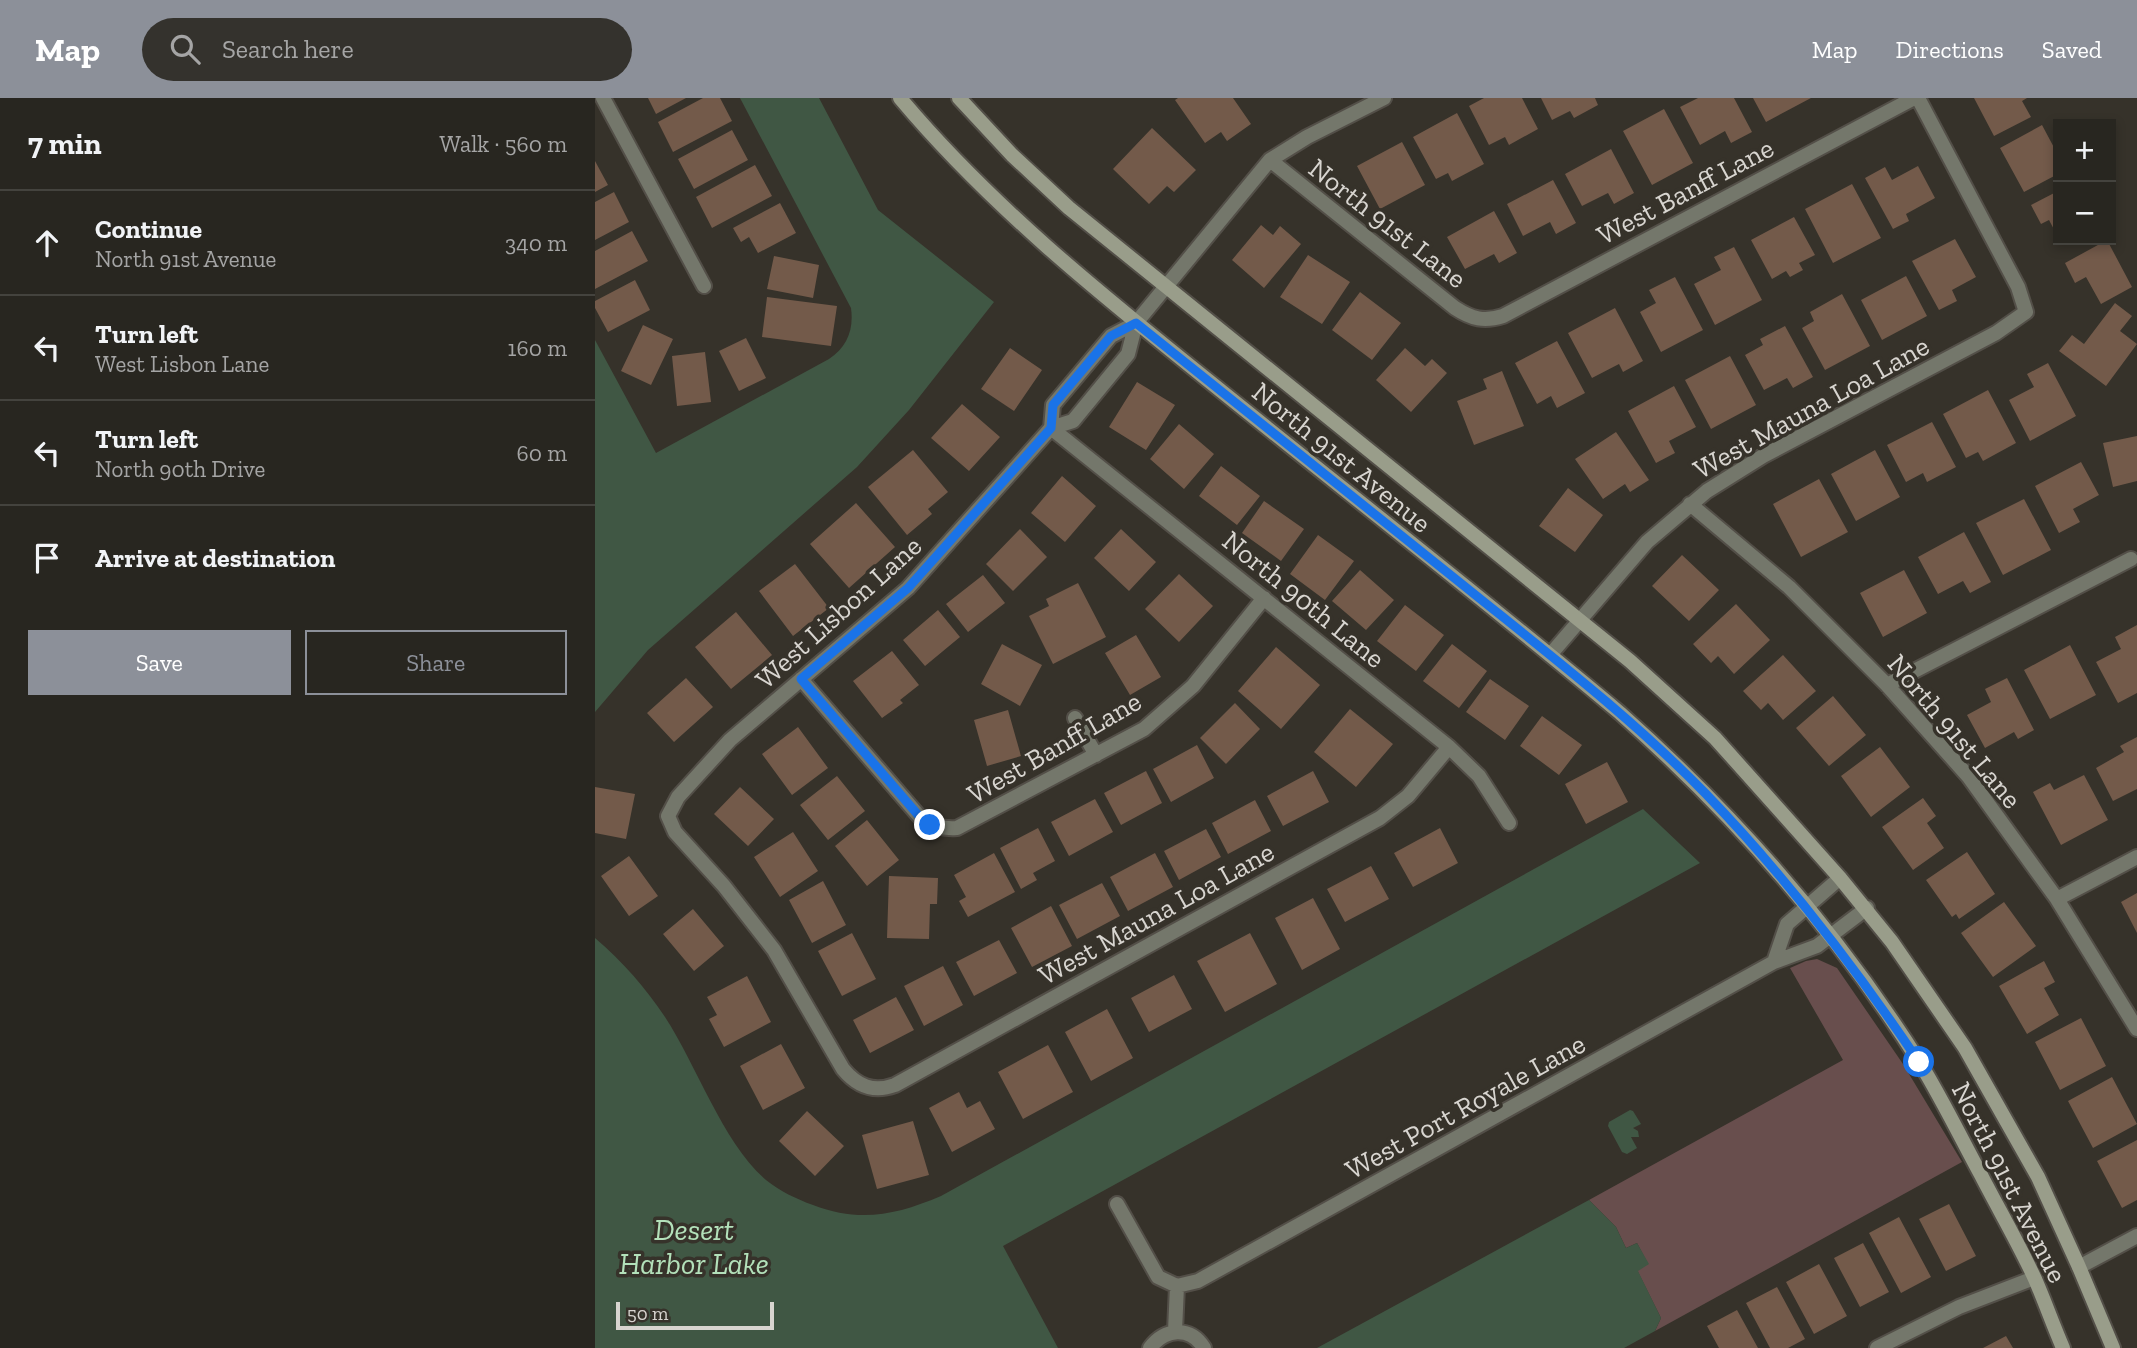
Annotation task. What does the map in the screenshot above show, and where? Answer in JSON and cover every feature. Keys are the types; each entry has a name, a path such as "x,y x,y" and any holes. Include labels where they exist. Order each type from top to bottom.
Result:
{"main road":[{"name":"North 91st Avenue","path":"900,98 950,155 1011,215 1136,323 1620,713 1686,774 1743,834 1831,938 1876,999 1940,1096 2034,1278 2063,1348"},
{"name":"North 91st Avenue","path":"959,98 1041,183 1165,287 1580,620 1715,738 1867,908 1965,1048 2038,1177 2113,1348"}],"street":[{"path":"603,98 704,286"},
{"name":"West Lisbon Lane","path":"1051,428 1053,405 1111,336 1136,323 1270,160 1307,137 1382,98"},
{"name":"West Mauna Loa Lane","path":"1550,655 1647,542 1690,504 1763,456 1996,333 2026,312 2018,287 1916,98"},
{"name":"West Banff Lane","path":"1477,319 1490,320 1503,316 1916,98"},
{"name":"North 91st Lane","path":"1270,160 1455,308 1477,319"},
{"name":"West Lisbon Lane","path":"866,1087 857,1083 843,1069 774,950 725,886 675,832 668,816 678,797 730,740 908,588 1051,428 1073,421 1128,354 1136,323"},
{"name":"North 90th Lane","path":"1051,428 1449,747 1479,776 1509,823"},
{"name":"North 91st Lane","path":"1690,504 1789,587 1887,685 1968,776 2057,899 2137,1028"},
{"path":"1887,685 2131,559"},
{"name":"West Banff Lane","path":"801,679 919,816 930,825 942,829 957,828 971,823 1144,729 1193,686 1264,598"},
{"path":"1075,718 1096,755"},
{"name":"West Mauna Loa Lane","path":"866,1087 876,1089 895,1084 1380,818 1408,796 1449,747"},
{"path":"2057,899 2137,857"},
{"path":"1774,962 1787,924 1840,878"},
{"name":"West Port Royale Lane","path":"1177,1286 1198,1281 1774,962 1804,953 1831,938 1867,908"},
{"path":"1117,1204 1151,1269 1158,1277 1177,1286 1175,1331"},
{"path":"2079,1266 2137,1236"},
{"path":"1877,1348 1959,1307 2034,1278"},
{"path":"1150,1348 1165,1334 1175,1331 1193,1336 1203,1348"}],"shaded area":[{"path":"1817,959 1837,968 1903,1064 1962,1162 1655,1331 1661,1318 1637,1270 1648,1264 1637,1243 1626,1248 1616,1227 1589,1200 1843,1060 1790,968"}],"water":[{"path":"740,98 819,98 878,210 994,302 909,410 857,467 648,650 595,712 595,340 656,453 829,359 845,343 850,331 851,308"},
{"name":"Desert Harbor Lake","path":"1643,809 1700,863 1003,1246 1058,1348 595,1348 595,938 624,966 657,1006 737,1146 766,1180 794,1197 830,1211 878,1214 909,1208 941,1196"},
{"path":"1630,1110 1641,1124 1633,1128 1638,1131 1639,1137 1631,1137 1637,1148 1627,1154 1622,1152 1608,1126 1609,1122"},
{"path":"1589,1200 1616,1227 1626,1248 1637,1243 1649,1264 1638,1271 1661,1318 1655,1331 1624,1348 1317,1348"}],"building":[{"path":"648,98 686,98 656,114"},
{"path":"703,98 720,98 732,121 673,152 658,122"},
{"path":"1233,98 1251,124 1227,141 1221,132 1205,143 1175,100"},
{"path":"1484,98 1522,98 1538,129 1509,145 1505,137 1489,145 1469,106"},
{"path":"1541,98 1595,98 1598,105 1574,118 1570,111 1552,120"},
{"path":"1698,98 1734,98 1752,132 1731,143 1725,131 1700,145 1680,107"},
{"path":"1753,98 1811,98 1766,122"},
{"path":"1974,98 2027,98 2022,101 2031,117 1994,136"},
{"path":"1664,109 1693,163 1652,185 1623,131"},
{"path":"1457,113 1484,164 1452,181 1448,173 1436,179 1413,137"},
{"path":"2042,125 2053,146 2053,177 2024,192 2000,148"},
{"path":"1152,128 1196,170 1174,192 1167,186 1149,204 1113,169"},
{"path":"732,130 748,160 694,189 678,159"},
{"path":"1402,142 1425,185 1380,209 1357,166"},
{"path":"1611,149 1634,193 1614,204 1608,193 1582,206 1565,174"},
{"path":"595,161 608,185 595,192"},
{"path":"755,165 772,196 712,228 696,197"},
{"path":"1918,166 1935,198 1906,214 1909,221 1893,229 1865,178 1885,167 1892,180"},
{"path":"1553,180 1576,223 1556,234 1550,222 1523,236 1507,204"},
{"path":"1852,184 1881,238 1833,263 1805,209"},
{"path":"614,192 629,222 595,240 595,202"},
{"path":"2053,194 2053,228 2049,220 2041,224 2031,205"},
{"path":"780,203 796,233 758,253 749,237 741,242 733,228"},
{"path":"1494,211 1517,253 1499,263 1494,254 1465,269 1447,237"},
{"path":"1794,217 1815,255 1799,263 1803,270 1790,277 1786,271 1772,279 1751,240"},
{"path":"1261,225 1273,235 1280,226 1301,244 1264,288 1232,260"},
{"path":"632,231 648,261 595,289 595,251"},
{"path":"1955,239 1976,277 1952,290 1957,301 1939,310 1912,261"},
{"path":"2098,245 2110,245 2132,287 2101,304 2086,277 2075,283 2065,263"},
{"path":"1734,247 1762,300 1715,325 1694,284 1721,270 1714,257"},
{"path":"1308,255 1350,282 1322,324 1280,297"},
{"path":"774,256 819,265 813,298 767,289"},
{"path":"1906,276 1927,316 1882,340 1861,300"},
{"path":"1675,277 1703,330 1661,352 1640,312 1656,303 1649,290"},
{"path":"635,280 650,310 608,332 595,308 595,301"},
{"path":"1360,292 1401,323 1372,360 1332,330"},
{"path":"1842,294 1870,346 1825,370 1802,328 1814,321 1810,312"},
{"path":"767,297 837,306 831,346 762,337"},
{"path":"2115,303 2132,316 2120,331 2137,344 2106,386 2059,351 2072,335 2084,344"},
{"path":"1615,308 1643,361 1623,372 1619,364 1592,378 1568,333"},
{"path":"643,325 673,339 651,385 621,371"},
{"path":"1785,326 1813,377 1793,388 1787,378 1764,390 1745,355 1763,345 1760,339"},
{"path":"746,338 766,378 739,391 719,351"},
{"path":"1557,341 1585,393 1557,408 1551,396 1537,404 1515,363"},
{"path":"1010,348 1042,370 1014,411 981,389"},
{"path":"1405,348 1425,366 1432,359 1447,373 1411,412 1376,380"},
{"path":"705,352 711,402 677,406 672,356"},
{"path":"1730,356 1756,405 1711,429 1685,380"},
{"path":"2048,363 2076,416 2030,441 2009,400 2034,387 2027,374"},
{"path":"1502,371 1524,426 1474,445 1457,401 1487,389 1483,379"},
{"path":"1137,382 1175,405 1146,450 1109,427"},
{"path":"1674,386 1696,427 1669,441 1675,453 1656,463 1628,411"},
{"path":"1988,390 2016,443 1983,461 1978,452 1966,458 1943,414"},
{"path":"962,404 1000,437 969,471 931,438"},
{"path":"1932,422 1956,467 1927,482 1923,473 1906,482 1887,445"},
{"path":"1179,424 1214,454 1184,489 1150,459"},
{"path":"1616,432 1649,480 1630,492 1625,484 1603,499 1575,459"},
{"path":"2137,436 2137,481 2113,487 2103,443"},
{"path":"913,450 948,492 928,509 932,514 907,535 868,487"},
{"path":"1875,450 1900,497 1856,521 1831,474"},
{"path":"2081,462 2099,495 2073,509 2080,522 2059,533 2035,486"},
{"path":"1221,466 1260,496 1237,525 1199,496"},
{"path":"1062,476 1096,506 1065,542 1031,513"},
{"path":"1819,479 1848,532 1801,557 1773,504"},
{"path":"1568,488 1603,515 1575,552 1539,526"},
{"path":"2024,499 2051,550 2003,575 1976,523"},
{"path":"1264,501 1304,529 1281,561 1242,533"},
{"path":"856,503 895,547 849,588 810,544"},
{"path":"1020,529 1047,557 1013,591 986,564"},
{"path":"1121,529 1156,562 1129,591 1094,558"},
{"path":"1964,532 1991,582 1970,593 1963,581 1938,594 1918,557"},
{"path":"1318,535 1354,561 1325,600 1290,574"},
{"path":"1682,555 1719,590 1689,621 1652,586"},
{"path":"795,564 829,608 793,636 759,591"},
{"path":"1360,570 1394,600 1366,630 1332,601"},
{"path":"1904,570 1927,613 1883,637 1860,593"},
{"path":"1179,574 1213,606 1179,642 1145,609"},
{"path":"983,575 1005,603 968,632 946,604"},
{"path":"1078,583 1106,637 1053,664 1029,616 1049,606 1046,599"},
{"path":"1736,604 1770,640 1734,674 1718,656 1711,663 1693,644"},
{"path":"1405,605 1444,635 1416,671 1377,641"},
{"path":"938,610 960,637 925,666 903,640"},
{"path":"736,612 772,655 731,689 695,647"},
{"path":"2137,625 2137,693 2118,703 2096,662 2121,649 2115,637"},
{"path":"1136,635 1161,677 1130,695 1105,653"},
{"path":"1002,644 1042,665 1020,706 981,684"},
{"path":"1452,644 1487,671 1459,708 1423,681"},
{"path":"2070,645 2096,695 2050,719 2024,670"},
{"path":"1276,647 1320,685 1281,729 1238,691"},
{"path":"892,651 919,685 900,700 903,703 882,718 853,681"},
{"path":"1783,655 1816,691 1783,720 1768,703 1761,710 1743,691"},
{"path":"686,678 713,707 674,742 647,713"},
{"path":"2007,678 2034,730 2018,739 2014,732 1985,748 1967,715 1991,702 1985,689"},
{"path":"1490,679 1529,706 1505,740 1466,712"},
{"path":"1833,696 1866,735 1829,766 1796,728"},
{"path":"1235,703 1260,729 1226,764 1200,738"},
{"path":"1350,709 1393,744 1356,787 1314,752"},
{"path":"1008,710 1021,756 987,766 974,720"},
{"path":"1542,716 1582,745 1559,775 1520,746"},
{"path":"798,727 828,768 792,795 762,754"},
{"path":"2137,737 2137,789 2113,801 2096,768 2124,752 2120,746"},
{"path":"1197,745 1214,778 1171,802 1153,769"},
{"path":"1880,747 1910,787 1871,817 1841,776"},
{"path":"1607,762 1628,802 1586,824 1565,784"},
{"path":"1146,771 1162,803 1121,825 1104,793"},
{"path":"1313,771 1329,802 1283,826 1267,796"},
{"path":"2084,775 2108,820 2061,845 2033,792 2050,783 2054,790"},
{"path":"837,776 865,811 828,840 800,805"},
{"path":"595,787 635,794 626,839 595,833"},
{"path":"740,787 774,819 748,846 714,814"},
{"path":"1923,798 1936,816 1927,823 1944,848 1913,870 1882,827"},
{"path":"1095,799 1113,832 1069,856 1051,822"},
{"path":"1255,800 1271,831 1228,854 1212,823"},
{"path":"867,820 899,860 867,886 835,846"},
{"path":"1038,828 1055,861 1033,873 1037,880 1021,889 1000,848"},
{"path":"1440,828 1458,863 1413,887 1394,853"},
{"path":"1206,829 1221,857 1179,880 1164,851"},
{"path":"793,832 818,871 780,897 754,857"},
{"path":"1967,852 1995,894 1959,919 1956,914 1952,917 1926,880"},
{"path":"994,853 1015,892 968,917 959,901 966,897 954,875"},
{"path":"1155,853 1173,887 1128,911 1110,877"},
{"path":"629,856 658,896 629,916 601,876"},
{"path":"1371,866 1389,899 1345,922 1327,889"},
{"path":"889,876 938,878 937,904 930,904 929,939 887,938"},
{"path":"823,881 846,925 812,943 789,900"},
{"path":"1102,883 1120,916 1077,939 1059,905"},
{"path":"2137,893 2137,933 2121,902"},
{"path":"1313,898 1340,949 1302,970 1275,918"},
{"path":"2004,902 2036,946 1993,977 1961,933"},
{"path":"1051,906 1072,946 1032,967 1011,928"},
{"path":"693,909 724,946 694,971 663,934"},
{"path":"852,933 876,979 842,996 818,951"},
{"path":"1250,933 1277,984 1225,1012 1197,961"},
{"path":"999,940 1017,973 974,996 956,962"},
{"path":"2044,961 2055,982 2044,988 2059,1015 2027,1034 1999,986"},
{"path":"943,966 963,1005 924,1026 904,986"},
{"path":"1174,975 1192,1009 1149,1032 1131,998"},
{"path":"747,976 771,1022 724,1047 709,1019 717,1015 707,997"},
{"path":"896,997 914,1030 870,1053 853,1020"},
{"path":"1107,1009 1133,1058 1091,1081 1065,1032"},
{"path":"2081,1018 2106,1066 2060,1090 2035,1042"},
{"path":"781,1044 805,1088 763,1110 740,1066"},
{"path":"1048,1045 1073,1092 1023,1119 998,1072"},
{"path":"2112,1077 2137,1124 2093,1148 2068,1101"},
{"path":"959,1092 967,1108 980,1101 995,1129 952,1152 929,1108"},
{"path":"807,1111 844,1146 815,1176 779,1141"},
{"path":"913,1121 929,1175 877,1189 862,1135"},
{"path":"2137,1140 2137,1200 2122,1208 2097,1161"},
{"path":"1949,1204 1976,1256 1946,1271 1919,1219"},
{"path":"1899,1217 1931,1277 1901,1293 1869,1233"},
{"path":"1863,1243 1889,1292 1860,1307 1834,1258"},
{"path":"1819,1264 1847,1316 1814,1334 1786,1282"},
{"path":"1777,1287 1805,1339 1788,1348 1770,1348 1746,1303"},
{"path":"1737,1310 1758,1348 1719,1348 1707,1326"},
{"path":"2006,1336 2013,1348 1983,1348"}],"route":[{"path":"930,825 919,816 801,679 908,588 1051,428 1053,405 1110,337 1136,323 1550,655 1649,739 1704,793 1781,877 1831,938 1919,1062"}]}
